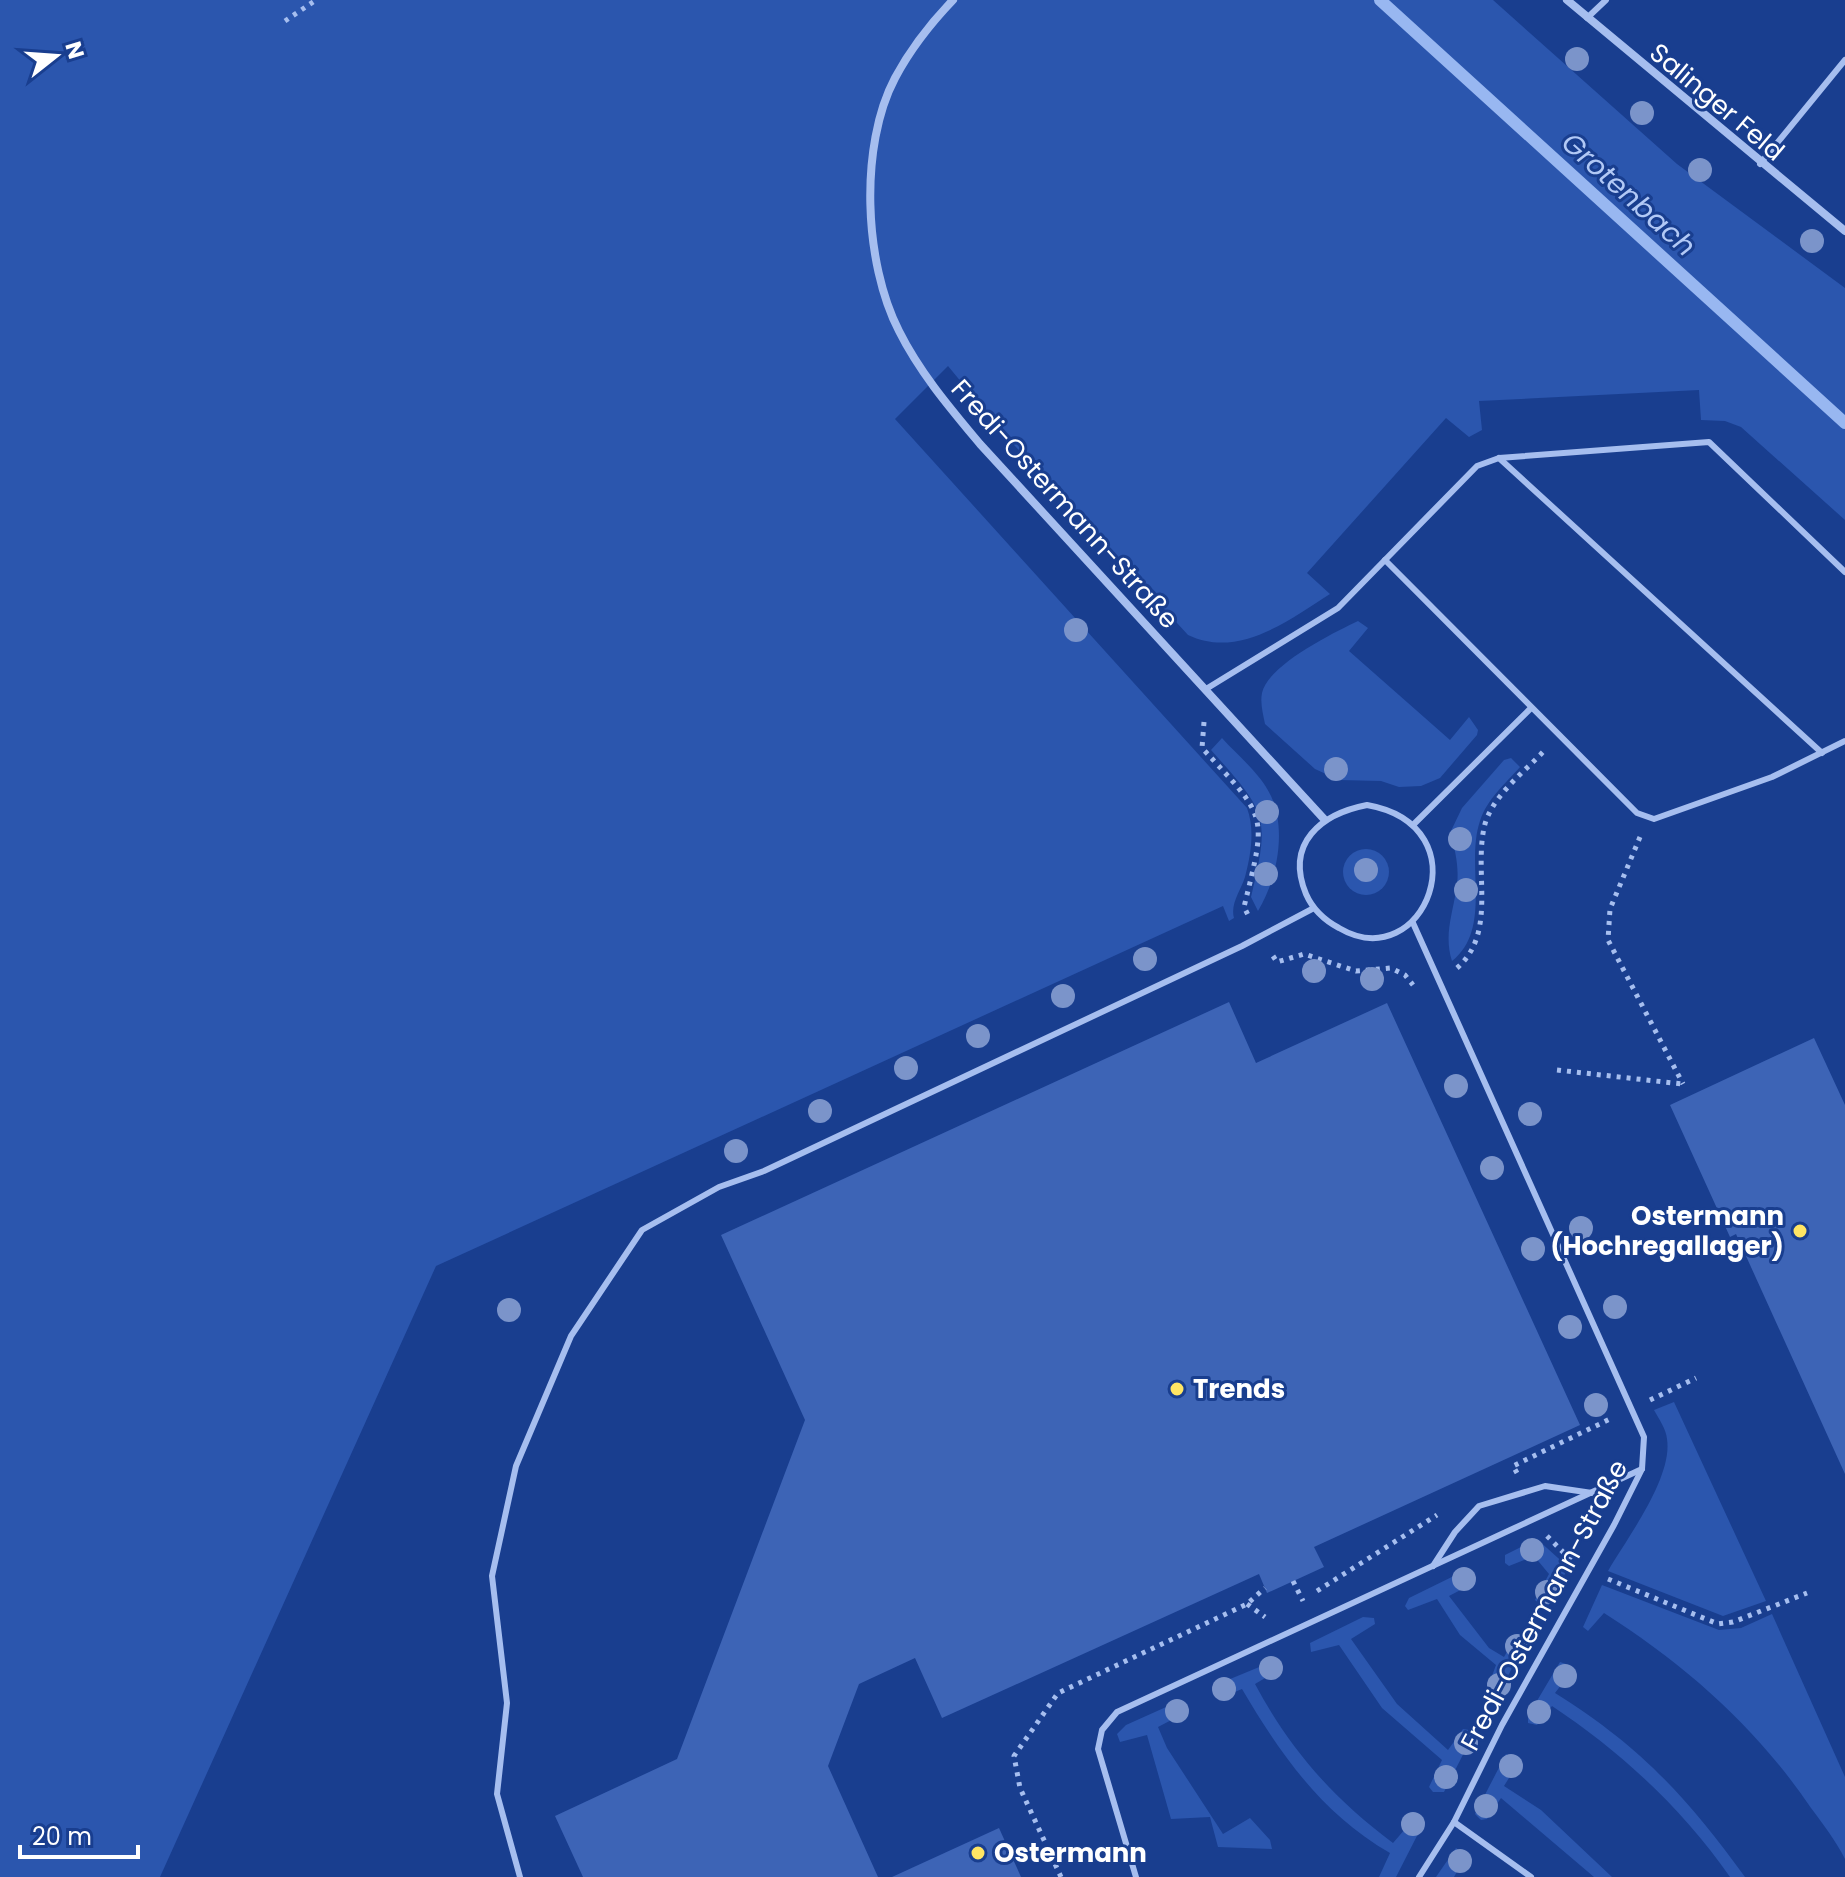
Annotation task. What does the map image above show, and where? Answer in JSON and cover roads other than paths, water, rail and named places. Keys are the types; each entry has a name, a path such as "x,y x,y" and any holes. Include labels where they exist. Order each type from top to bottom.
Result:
{"street":[{"name":"Fredi-Ostermann-Straße","path":"953,0 919,35 893,80 876,133 870,195 876,264 898,329 933,388 980,444 1324,819"},
{"name":"Salinger Feld","path":"1567,0 1760,164 1845,231"}],"lane":[{"path":"1587,18 1606,0"},
{"path":"1760,164 1845,60"},
{"path":"1206,689 1338,608 1477,466 1499,458 1709,442 1845,572"},
{"path":"1499,458 1822,753"},
{"path":"1385,560 1637,813 1654,819 1772,777 1845,741"},
{"path":"1413,825 1531,708"},
{"path":"1367,805 1386,809 1413,825 1424,836 1433,859 1432,885 1425,909 1413,923 1382,936 1358,938 1312,909 1302,884 1302,853 1309,835 1324,819 1367,805"},
{"path":"520,1877 497,1794 507,1703 492,1576 516,1466 571,1336 642,1230 719,1187 764,1171 1261,937 1312,909"},
{"name":"Fredi-Ostermann-Straße","path":"1413,923 1644,1437 1642,1469 1589,1571 1502,1725 1454,1822 1419,1877"},
{"path":"1136,1877 1098,1749 1102,1730 1117,1712 1642,1469"},
{"path":"1433,1566 1455,1532 1479,1506 1545,1486 1592,1493"},
{"path":"1454,1822 1531,1877"}],"waterway":[{"name":"Grotenbach","path":"1380,0 1845,423"}],"place":[{"name":"Ostermann (Hochregallager)","path":"1800,1231"},
{"name":"Trends","path":"1177,1389"},
{"name":"Ostermann","path":"978,1853"}]}
